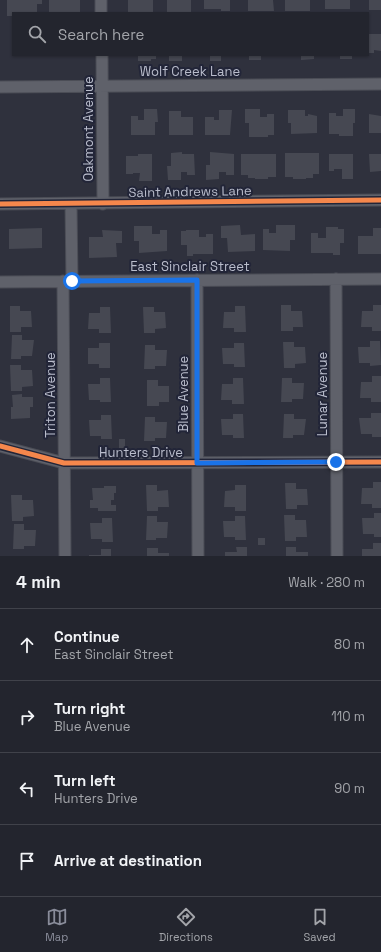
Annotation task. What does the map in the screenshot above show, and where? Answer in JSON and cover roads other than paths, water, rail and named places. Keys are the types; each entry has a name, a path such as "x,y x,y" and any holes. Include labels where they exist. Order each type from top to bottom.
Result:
{"street":[{"path":"101,0 101,12"},
{"name":"Oakmont Avenue","path":"102,56 103,204"},
{"name":"Wolf Creek Lane","path":"0,87 381,84"},
{"name":"Saint Andrews Lane","path":"0,204 381,200"},
{"name":"Triton Avenue","path":"65,556 64,463 71,204"},
{"name":"Lunar Avenue","path":"336,279 337,556"},
{"name":"East Sinclair Street","path":"0,282 381,279"},
{"name":"Blue Avenue","path":"197,280 198,556"},
{"name":"Hunters Drive","path":"0,446 64,463 381,462"}]}
